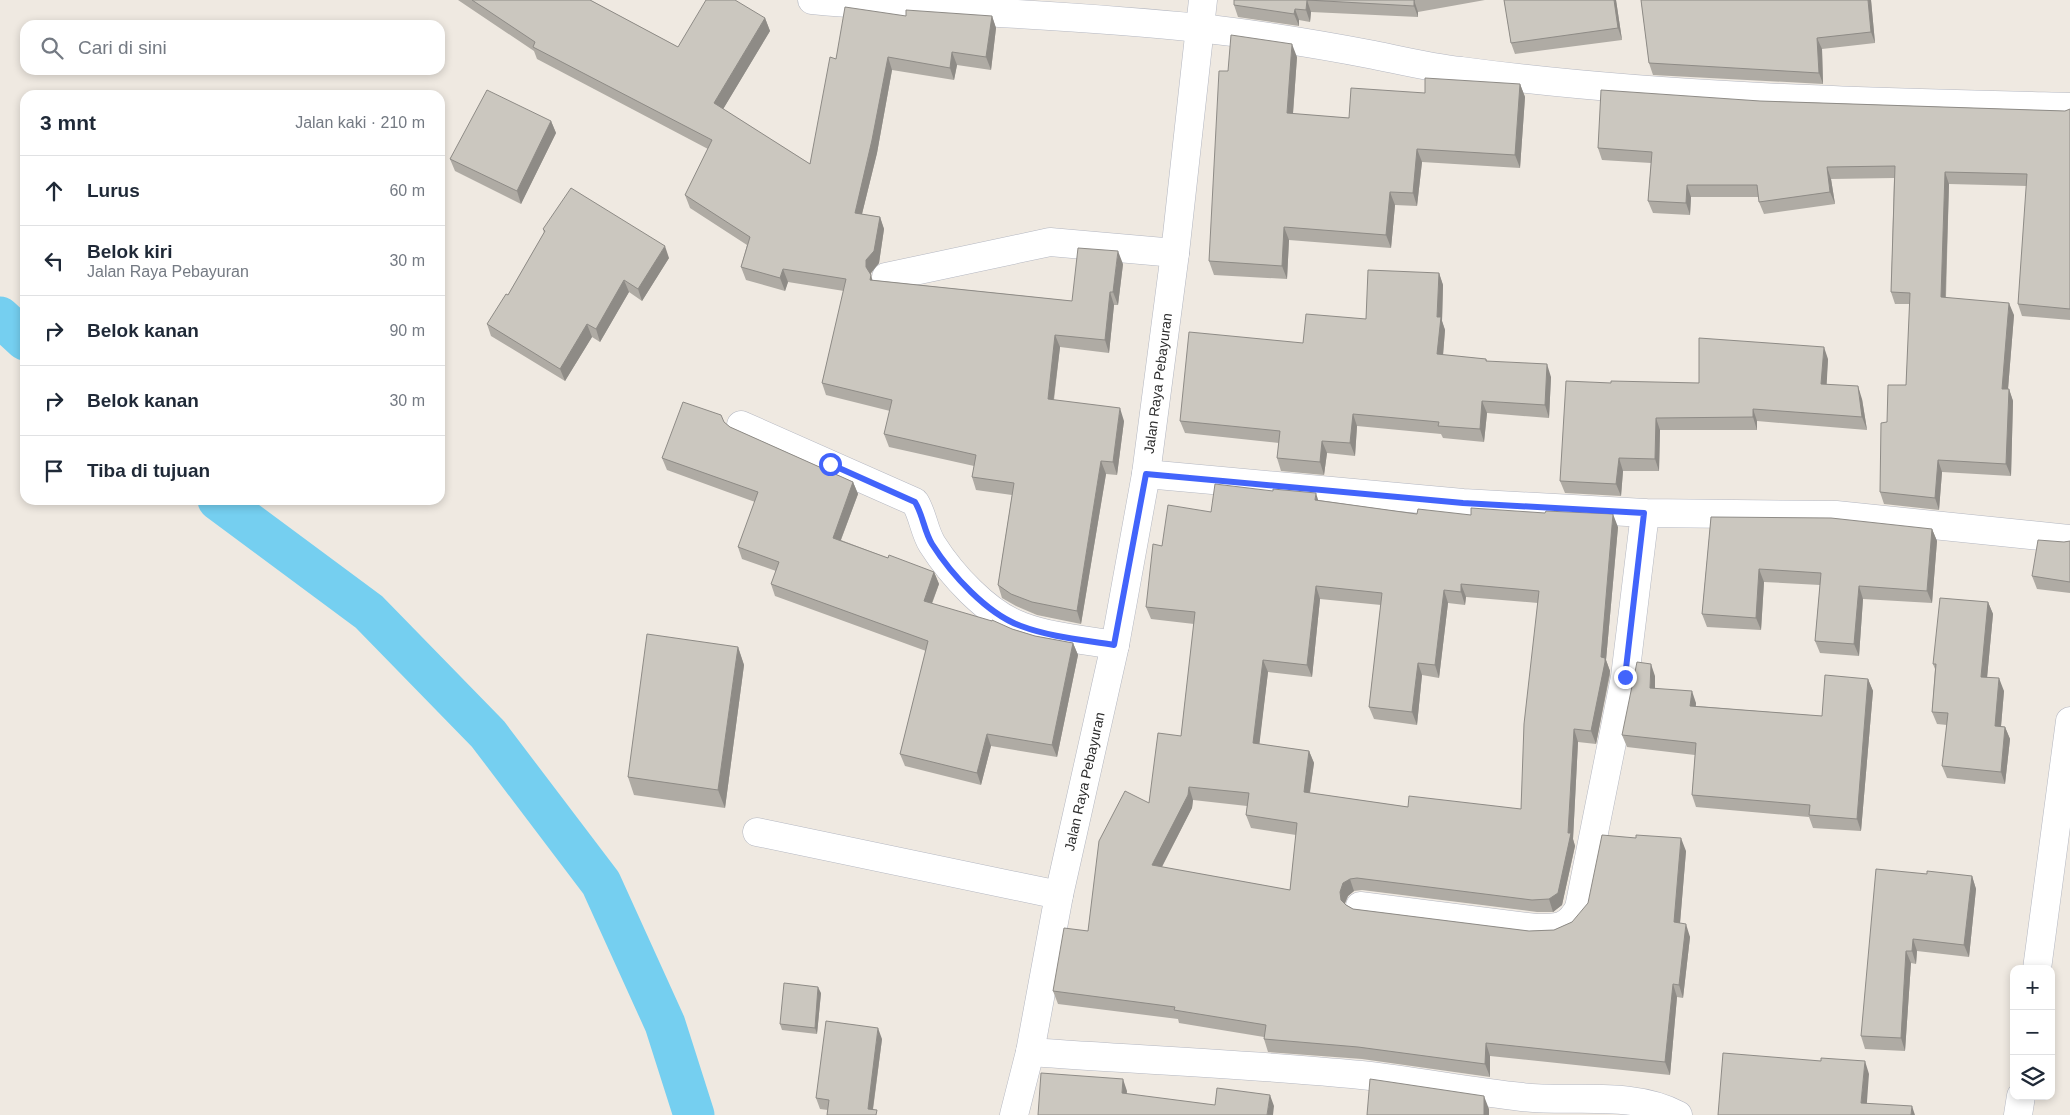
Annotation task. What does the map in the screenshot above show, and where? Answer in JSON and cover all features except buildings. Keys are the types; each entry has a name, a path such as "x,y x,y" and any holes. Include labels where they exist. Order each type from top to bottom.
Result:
{"street":[{"path":"812,0 1072,16 1201,28 1310,43 1459,71 1630,88 1825,101 2070,107"},
{"name":"Jalan Raya Pebayuran","path":"1014,1115 1030,1052 1059,895 1114,645 1146,474 1175,254 1203,0"},
{"path":"886,277 1050,242 1175,254"},
{"path":"741,425 915,502 922,514 931,543 942,558 965,585 989,607 1005,618 1020,626 1041,632 1114,645"},
{"path":"1146,474 1463,503 1644,513 1836,515 2070,539"},
{"path":"1360,906 1536,928 1552,928 1565,925 1573,919 1580,908 1625,677 1644,513"},
{"path":"2038,965 2070,720"},
{"path":"757,832 1059,895"},
{"path":"1030,1052 1196,1061 1363,1076 1524,1098 1628,1101 1663,1107 1678,1115"},
{"path":"2018,1115 2020,1100"}],"waterway":[{"path":"0,317 20,335"},
{"path":"225,505 369,612 488,734 601,883 665,1024 694,1115"}],"route":[{"path":"830,464 915,502 922,514 931,543 942,558 965,585 989,607 1005,618 1020,626 1041,632 1114,645 1146,474 1463,503 1644,513 1625,677"}]}
